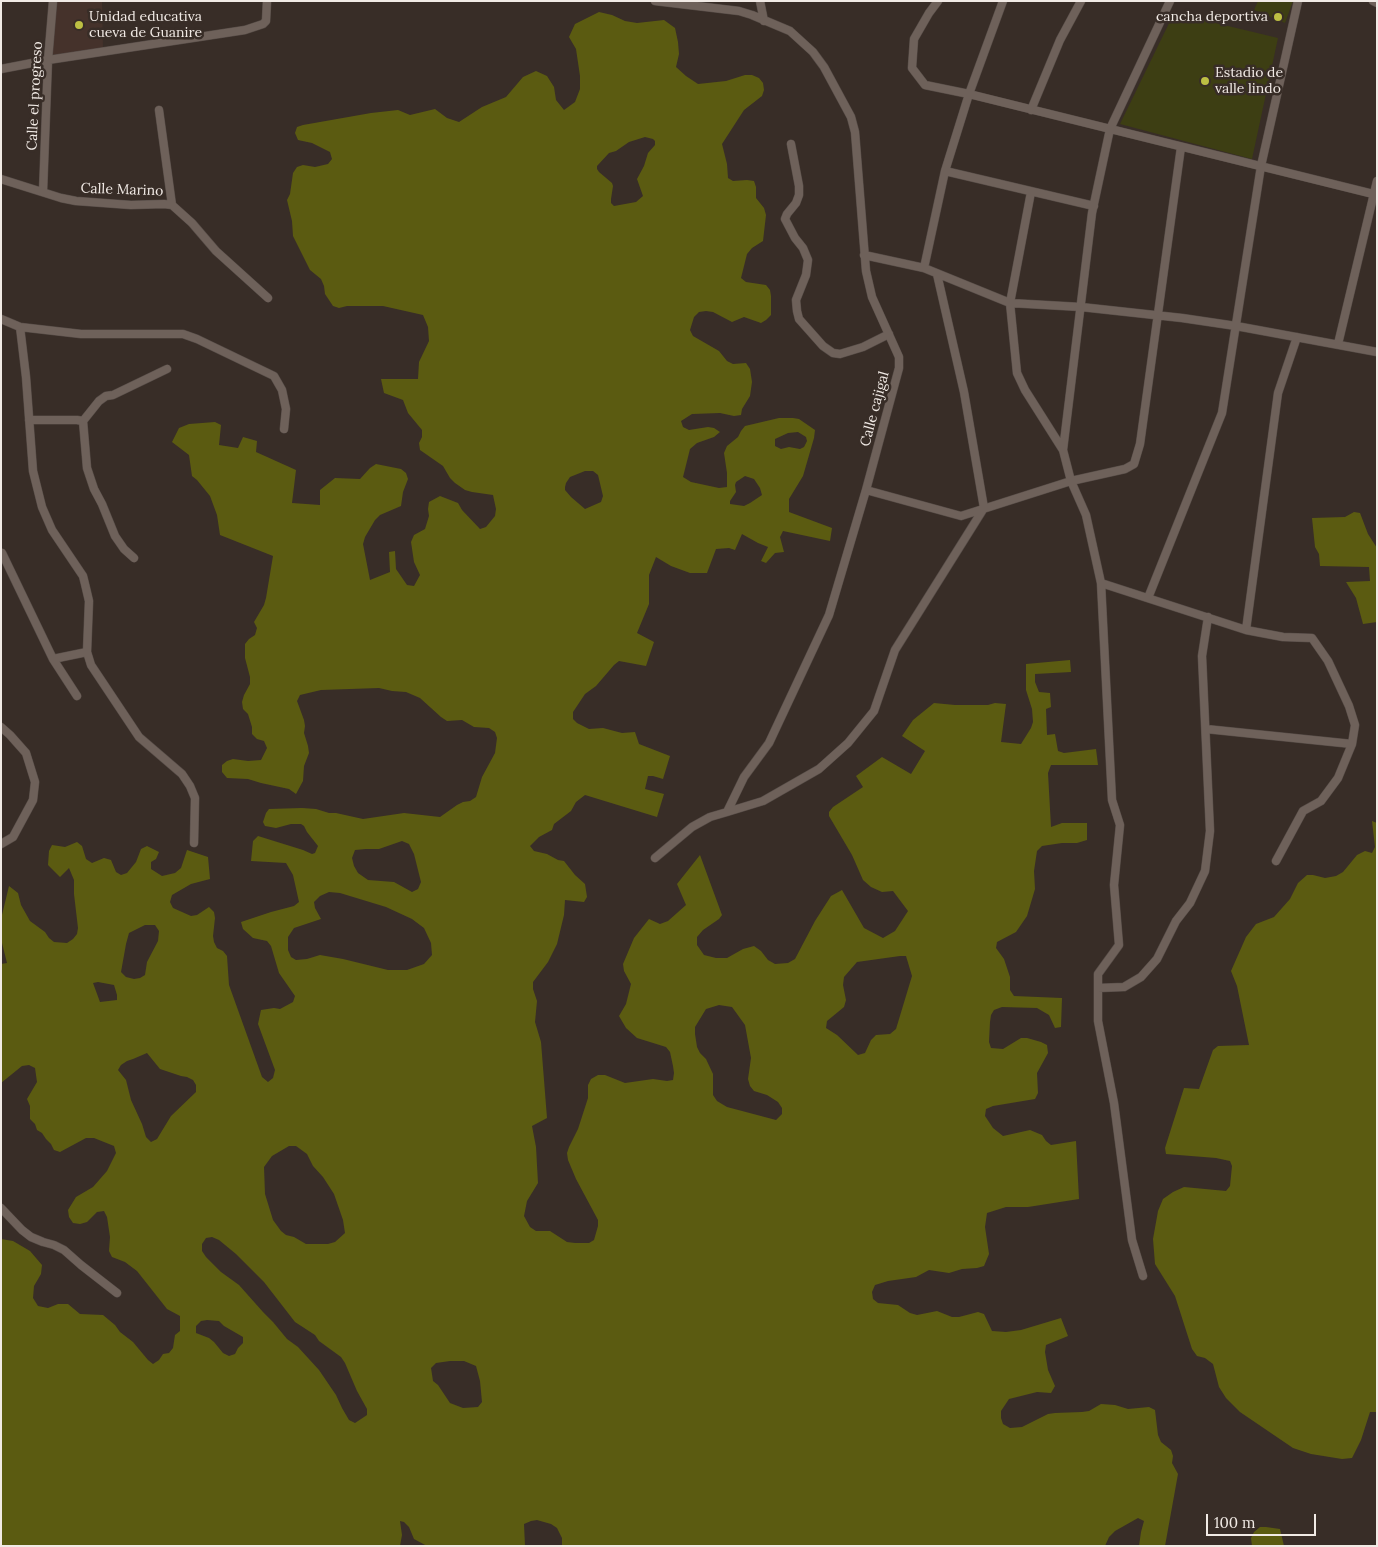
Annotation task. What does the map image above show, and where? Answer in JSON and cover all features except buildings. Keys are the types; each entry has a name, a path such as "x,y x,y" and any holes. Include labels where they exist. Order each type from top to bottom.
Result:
{"street":[{"name":"Calle el progreso","path":"43,192 48,60 53,1"},
{"path":"1,69 258,27 266,21 267,1"},
{"name":"Calle cajigal","path":"655,1 739,11 790,31 814,52 851,117 855,132 866,271 872,297 899,357 899,368 866,490 829,615 769,742 744,776 727,812"},
{"path":"760,1 764,20"},
{"path":"938,1 914,39 912,68 925,85 969,94 1375,194"},
{"path":"924,268 945,171 969,94 1003,1"},
{"path":"1031,110 1060,40 1081,1"},
{"path":"1063,450 1094,206 1110,129 1170,1"},
{"path":"1148,598 1222,413 1261,166 1298,1"},
{"path":"1373,1 1377,3"},
{"path":"159,110 172,205"},
{"path":"791,144 799,195 785,219 795,238 803,248 808,260 806,275 796,300 799,318 823,346 833,353 840,354 889,334"},
{"path":"866,490 962,516 1071,481 1125,469 1134,464 1140,444 1181,146"},
{"path":"945,171 1094,206"},
{"name":"Calle Marino","path":"1,179 76,202 131,206 172,205 192,223 216,251 268,298"},
{"path":"1338,344 1377,181"},
{"path":"1031,192 1010,303 1017,373 1025,390 1063,450 1071,481 1086,515 1101,583 1112,800 1120,825 1114,885 1119,945 1098,974 1098,1021 1114,1103 1132,1240 1143,1276"},
{"path":"864,255 924,268 1010,303 1081,307 1236,326 1338,344 1376,353"},
{"path":"655,858 692,826 710,817 763,801 819,769 848,743 874,711 895,650 984,508 964,392 937,274"},
{"path":"1,319 20,327 81,334 183,334 197,339 274,376 282,390 286,409 284,429"},
{"path":"20,327 33,472 42,507 52,530 83,576 89,601 87,652 90,665 139,737 182,774 190,786 195,798 194,843"},
{"path":"1246,630 1278,393 1297,337"},
{"path":"134,558 114,536 102,504 94,490 87,468 83,421 99,401 106,396 113,395 167,369"},
{"path":"29,420 83,421"},
{"path":"2,553 53,658 76,696"},
{"path":"1101,583 1246,630 1283,637 1312,638 1328,661 1349,706 1355,725 1352,744 1338,778 1321,801 1303,811 1276,861"},
{"path":"1098,988 1124,987 1141,977 1157,959 1176,921 1190,903 1205,871 1210,831 1202,656 1208,617"},
{"path":"53,658 87,652"},
{"path":"1,727 26,752 35,782 33,800 13,837 1,844"},
{"path":"1206,729 1352,744"},
{"path":"1,1208 31,1237 64,1250 117,1292"}],"shaded area":[{"name":"Unidad educativa cueva de Guanire","path":"57,1 102,1 103,49 52,55"},
{"name":"cancha deportiva","path":"1258,1 1293,1 1285,23 1254,10"},
{"path":"599,12 637,23 664,20 675,28 679,54 676,67 698,84 726,81 745,75 759,78 763,83 764,90 762,96 744,110 722,144 728,178 733,181 754,181 756,198 764,208 766,215 763,241 752,248 747,254 741,278 746,282 766,285 770,290 771,296 771,315 761,323 744,317 732,322 713,312 706,311 699,312 694,317 690,330 693,336 719,351 727,361 733,364 746,363 750,369 752,382 750,396 742,409 741,415 734,416 720,413 692,414 681,421 683,427 689,430 708,427 720,432 714,437 697,443 690,449 683,477 691,482 719,488 727,487 724,453 727,446 738,437 745,426 779,418 799,419 815,430 803,476 789,499 789,512 832,528 830,541 783,531 780,537 784,552 775,553 766,563 761,561 768,547 742,534 735,550 729,548 716,549 707,573 690,573 671,566 656,557 649,575 649,604 637,633 654,642 646,666 619,661 596,686 585,694 573,712 573,719 589,729 603,728 622,733 635,732 639,744 670,756 663,779 648,776 645,789 664,794 657,817 585,795 576,802 571,811 554,824 552,830 539,837 530,846 534,851 564,861 585,884 587,897 584,902 565,900 564,915 557,944 548,962 533,982 537,1001 535,1022 541,1042 547,1118 532,1126 536,1147 538,1183 527,1201 524,1216 530,1227 536,1231 550,1231 567,1242 589,1243 594,1240 598,1220 576,1179 567,1153 578,1129 588,1098 588,1085 591,1079 598,1075 605,1075 625,1083 653,1079 673,1080 673,1066 670,1052 666,1047 637,1038 626,1028 619,1016 626,1004 631,984 624,971 623,964 634,938 649,919 660,924 668,921 686,905 677,884 700,855 722,915 697,937 697,945 704,955 727,958 743,949 754,946 768,960 775,964 788,963 795,959 831,896 842,890 864,928 883,938 895,931 908,911 893,891 882,892 871,887 863,880 852,855 829,816 829,812 833,807 863,787 856,776 882,757 911,774 925,751 902,736 913,720 934,703 955,705 1006,704 1001,742 1021,744 1033,722 1032,709 1026,690 1026,664 1070,660 1071,672 1035,674 1035,682 1039,692 1050,693 1051,707 1046,709 1047,735 1055,734 1058,751 1064,753 1096,749 1098,765 1051,765 1048,773 1051,827 1062,823 1087,823 1087,840 1077,843 1042,846 1037,851 1034,871 1035,889 1027,916 1016,932 997,942 996,948 1004,959 1010,977 1010,990 1014,996 1062,998 1061,1027 1055,1028 1049,1015 1037,1008 1002,1007 994,1010 990,1022 989,1042 991,1048 1003,1049 1021,1038 1027,1038 1047,1045 1048,1053 1037,1073 1038,1093 1035,1099 993,1106 986,1109 985,1116 993,1128 1003,1136 1030,1130 1042,1135 1051,1145 1076,1141 1079,1199 1028,1207 1006,1207 987,1213 985,1227 989,1254 984,1266 949,1273 929,1270 916,1277 875,1285 872,1292 873,1299 878,1303 898,1305 917,1315 937,1311 952,1317 959,1317 978,1312 984,1314 992,1331 1021,1330 1061,1318 1068,1336 1046,1345 1045,1352 1048,1370 1055,1386 1051,1393 1037,1392 1009,1399 1001,1411 1003,1424 1010,1428 1022,1427 1048,1414 1089,1411 1101,1404 1115,1405 1128,1409 1149,1407 1155,1410 1158,1435 1161,1442 1171,1450 1173,1456 1172,1463 1178,1474 1165,1546 1139,1546 1144,1521 1138,1518 1115,1531 1109,1537 1105,1546 562,1546 562,1538 557,1528 537,1520 524,1524 525,1546 427,1546 414,1539 409,1527 400,1521 402,1535 400,1546 1,1546 1,1239 13,1241 30,1251 42,1265 41,1274 34,1286 33,1298 38,1306 48,1308 58,1304 68,1304 80,1314 103,1315 133,1342 153,1364 163,1354 169,1353 173,1348 175,1335 180,1331 180,1316 167,1309 137,1271 125,1262 112,1257 109,1251 110,1237 107,1217 104,1211 97,1212 87,1222 80,1224 73,1223 69,1217 68,1210 76,1197 93,1187 107,1171 116,1153 114,1146 94,1138 86,1138 60,1152 54,1150 30,1119 30,1106 27,1099 37,1082 35,1068 29,1065 22,1066 1,1083 1,964 7,963 1,939 1,919 9,886 18,893 21,905 30,921 45,932 54,942 67,943 77,934 78,928 74,880 69,868 60,877 48,865 49,851 52,845 65,847 77,842 82,846 86,859 92,863 104,858 111,860 116,872 121,875 127,873 136,862 141,849 147,846 159,852 156,859 151,862 151,869 162,876 175,873 181,868 187,850 208,857 210,879 191,884 172,895 170,902 173,908 191,916 197,915 209,907 214,912 214,942 217,948 227,956 229,985 262,1077 268,1082 273,1078 275,1070 258,1024 261,1010 280,1009 293,1002 295,996 279,973 271,946 267,941 253,938 243,929 241,922 294,906 299,902 293,875 286,863 251,861 253,841 258,836 312,854 315,853 318,846 301,824 291,824 276,828 265,826 263,822 266,813 269,809 302,808 316,809 363,819 404,813 440,817 457,805 476,797 482,777 495,753 497,738 495,732 489,728 474,727 462,720 447,721 420,698 406,692 379,688 321,690 300,695 297,701 304,720 304,733 309,753 304,766 303,781 296,794 289,789 248,779 227,778 222,772 222,765 227,761 233,759 261,760 267,748 264,741 257,739 252,734 248,714 243,709 242,702 250,684 245,658 245,644 255,635 257,628 254,622 264,605 273,556 220,535 217,515 210,496 192,476 189,455 172,442 179,428 189,424 215,422 221,425 219,445 238,448 243,437 257,441 256,452 296,470 292,503 320,505 320,490 335,478 360,479 376,464 401,469 406,473 408,479 403,492 401,506 380,515 375,520 363,544 370,580 390,572 389,552 395,551 396,569 407,585 414,586 420,575 414,562 411,542 414,535 425,529 429,516 429,502 440,496 458,503 480,529 486,527 495,516 496,509 493,495 465,490 455,483 443,466 420,450 419,443 422,437 422,430 408,413 403,400 384,393 381,379 418,379 419,362 429,341 428,327 423,315 383,306 347,306 339,308 333,306 325,294 321,279 310,270 293,236 287,200 290,194 293,173 297,167 303,165 315,167 328,164 332,159 330,152 312,143 298,140 295,133 297,127 303,125 398,110 410,115 435,109 447,118 459,122 482,107 506,97 523,77 536,71 547,76 554,87 556,100 564,110 575,102 580,89 576,49 569,37 575,24","holes":["645,137 655,141 655,145 648,153 637,179 643,196 636,202 614,206 611,203 612,183 597,169 597,166 609,153 616,151 629,142","798,432 806,437 807,441 804,447 800,449 789,447 781,449 775,446 775,439 788,433","585,471 593,471 598,475 603,496 601,502 585,509 571,497 565,490 570,477","745,476 754,479 762,495 744,506 730,504 736,492 736,482","402,841 409,844 414,854 421,882 418,889 412,892 394,882 368,880 358,873 352,858 355,850 379,849","329,892 340,893 386,907 412,919 424,928 431,943 432,955 424,964 407,970 388,970 320,955 296,960 291,957 288,950 288,937 294,928 321,919 314,902 320,896","145,925 155,925 159,931 158,941 147,962 145,975 134,979 126,977 121,972 129,933","906,956 912,976 896,1029 890,1034 876,1035 871,1040 865,1053 858,1055 837,1035 826,1028 827,1021 844,1007 846,1000 843,985 844,977 857,962","93,983 114,985 117,1000 100,1002","719,1005 732,1007 745,1025 751,1058 748,1079 750,1086 754,1091 767,1095 778,1102 782,1108 782,1114 776,1120 727,1107 717,1101 713,1095 713,1074 706,1059 697,1047 695,1027 706,1009","147,1053 160,1069 187,1077 193,1080 196,1085 196,1092 171,1116 157,1139 151,1142 146,1137 131,1100 126,1080 118,1070 121,1065","289,1146 296,1146 307,1154 313,1166 334,1194 343,1220 345,1233 335,1242 328,1244 306,1244 286,1235 273,1220 265,1194 264,1167 272,1156","212,1237 219,1240 264,1282 295,1322 315,1335 319,1341 341,1357 367,1409 367,1415 355,1423 349,1420 336,1395 319,1370 298,1347 287,1339 239,1285 221,1272 202,1251 202,1244 206,1238","201,1321 219,1321 243,1337 243,1343 235,1354 229,1356 223,1353 209,1338 196,1333 196,1326","464,1361 476,1366 482,1402 478,1407 463,1408 450,1403 438,1385 433,1381 431,1368 436,1363"]},
{"name":"Estadio de valle lindo","path":"1174,13 1278,38 1252,159 1120,124"},
{"path":"1354,512 1360,513 1368,534 1377,548 1377,622 1363,624 1356,598 1346,582 1370,581 1369,567 1320,566 1319,554 1315,547 1312,518 1345,517"},
{"path":"1372,821 1377,823 1377,1412 1370,1412 1361,1440 1352,1458 1342,1459 1311,1454 1293,1448 1240,1412 1226,1398 1219,1387 1213,1364 1205,1358 1197,1356 1192,1349 1175,1296 1155,1264 1153,1239 1158,1211 1163,1199 1173,1192 1184,1187 1226,1191 1230,1186 1232,1166 1230,1161 1166,1154 1165,1148 1184,1088 1199,1089 1213,1050 1218,1046 1249,1045 1237,986 1231,971 1246,937 1256,924 1274,917 1290,899 1298,883 1307,875 1325,878 1336,876 1343,872 1357,855 1365,851 1372,853 1375,847"},
{"path":"1260,1527 1280,1529 1284,1546 1252,1546 1251,1538"}],"place":[{"name":"cancha deportiva","path":"1278,17"},
{"name":"Unidad educativa cueva de Guanire","path":"79,25"},
{"name":"Estadio de valle lindo","path":"1205,81"}]}
